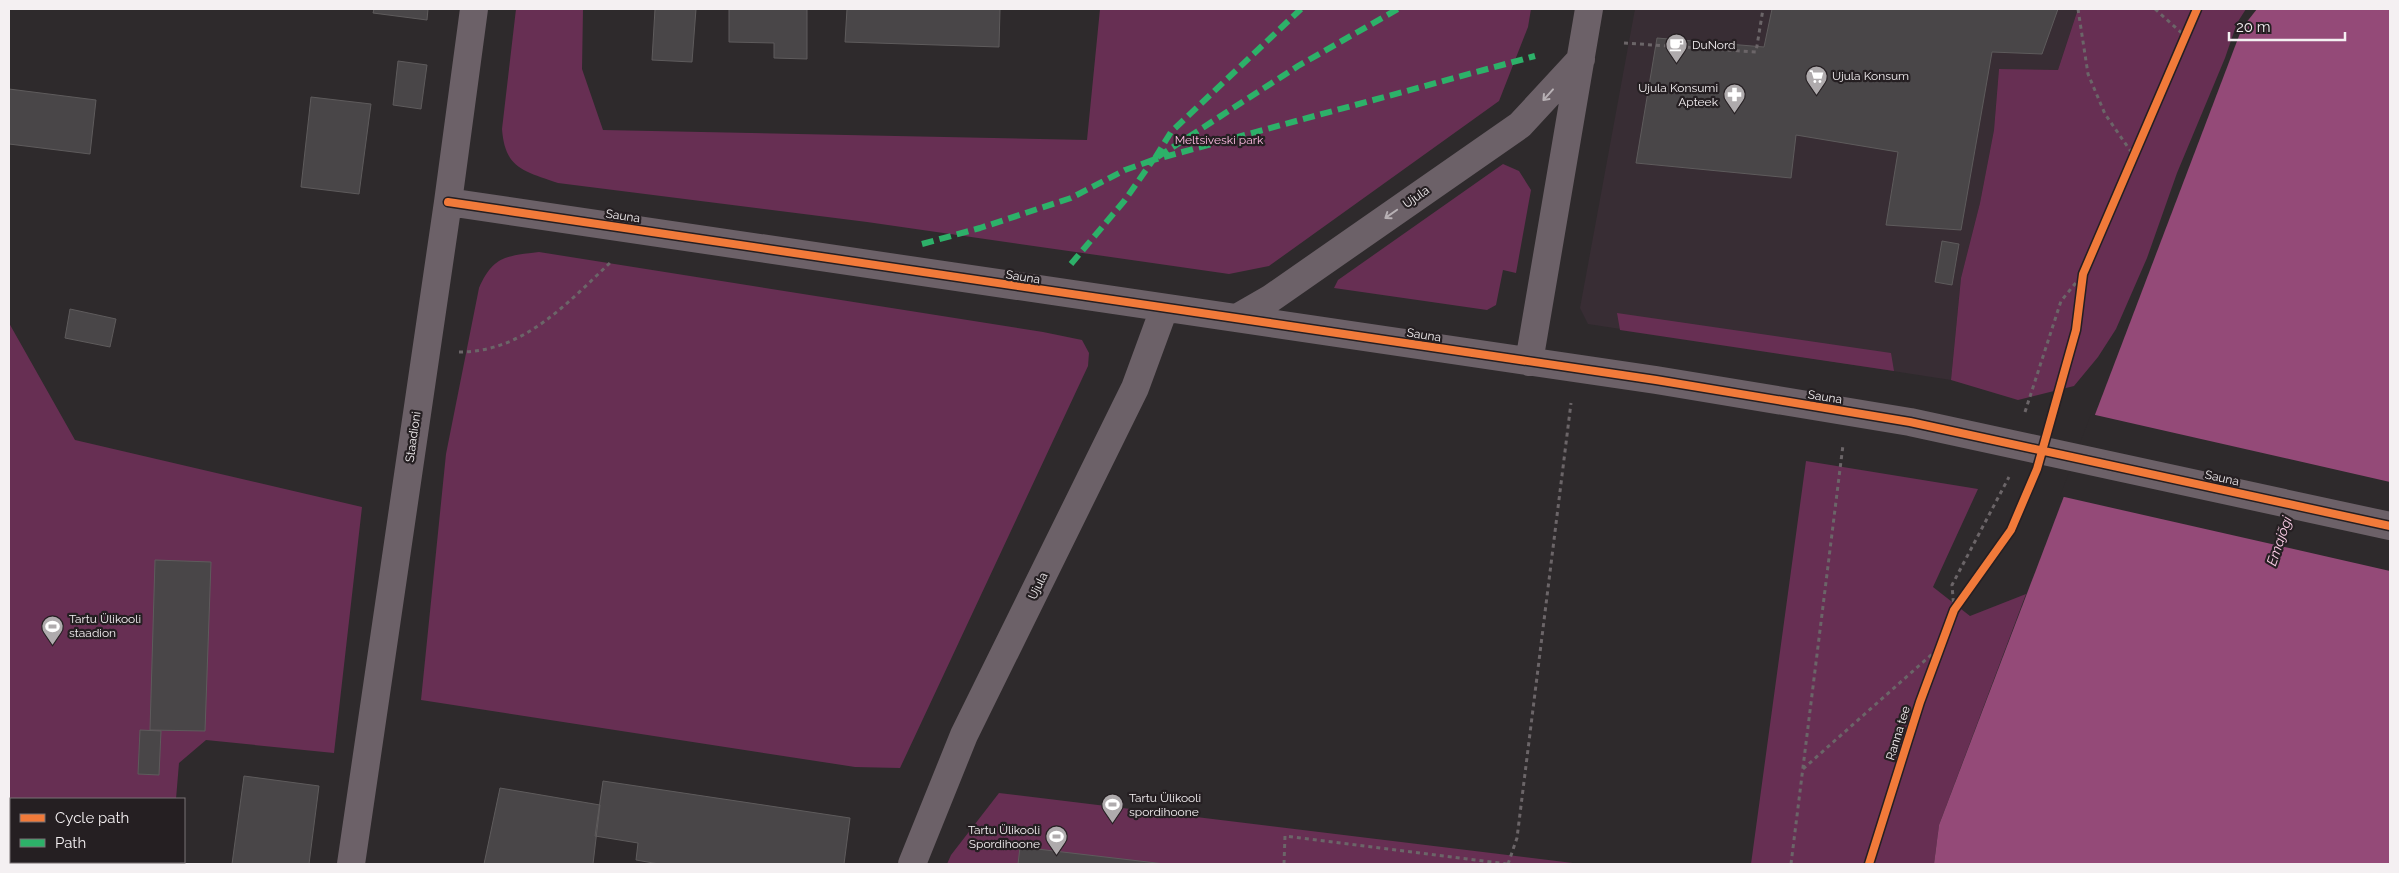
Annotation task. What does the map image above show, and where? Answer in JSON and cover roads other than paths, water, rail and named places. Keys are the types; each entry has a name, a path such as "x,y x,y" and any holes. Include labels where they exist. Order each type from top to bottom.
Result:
{"street":[{"name":"Staadioni","path":"350,864 448,202 474,9"},
{"path":"1529,362 1588,9"},
{"name":"Ujula","path":"1237,318 1270,299 1520,125 1580,59"},
{"name":"Sauna","path":"448,202 1164,309 1237,318 1892,419 2023,445 2390,526"},
{"name":"Ujula","path":"912,864 964,736 1135,388 1164,309"}],"water":[{"name":"Emajõgi","path":"2257,9 2390,9 2390,864 1934,864 1939,825 2242,28"}],"place":[{"name":"DuNord","path":"1676,64"},
{"name":"Ujula Konsum","path":"1816,95"},
{"name":"Ujula Konsumi Apteek","path":"1734,114"},
{"name":"Tartu Ülikooli staadion","path":"53,645"},
{"name":"Tartu Ülikooli spordihoone","path":"1113,824"},
{"name":"Tartu Ülikooli Spordihoone","path":"1056,856"}],"park label":[{"name":"Meltsiveski park","path":"1219,140"}]}
